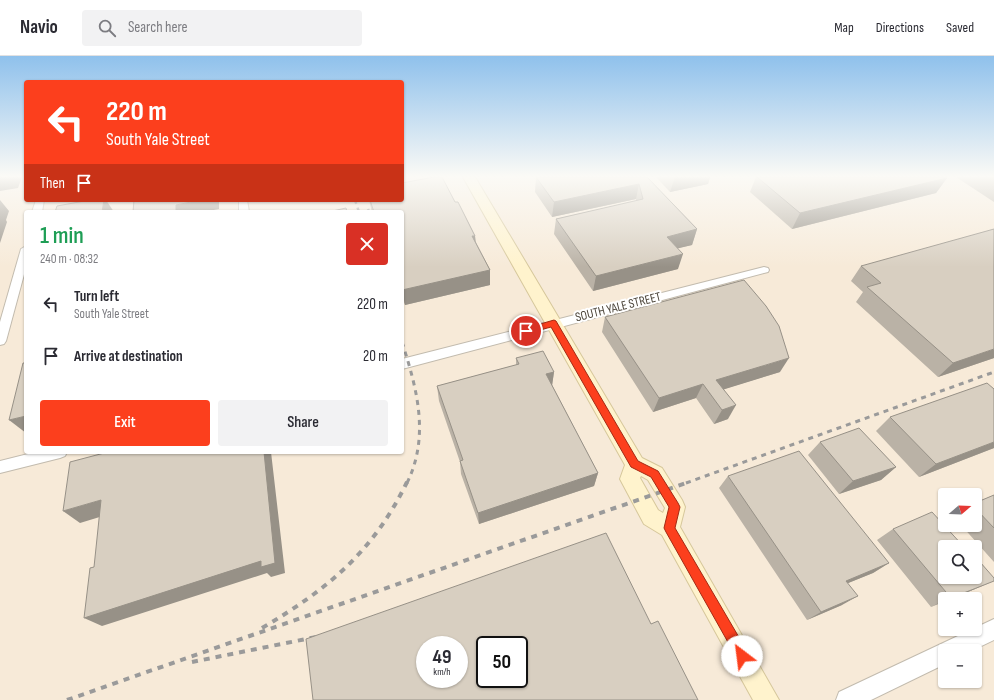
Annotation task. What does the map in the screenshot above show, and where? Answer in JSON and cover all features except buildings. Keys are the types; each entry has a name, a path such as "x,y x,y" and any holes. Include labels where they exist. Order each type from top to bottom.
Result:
{"main road":[{"path":"486,207 635,464 630,479 651,517 670,528 767,700"}],"street":[{"path":"0,341 24,256"},
{"name":"SOUTH YALE STREET","path":"404,363 554,323 764,270"},
{"path":"0,467 52,454"},
{"path":"963,644 994,629"},
{"path":"847,700 938,656"}],"shaded area":[{"path":"0,207 994,207 994,700 0,700"}],"railway":[{"path":"404,349 412,377 419,412 418,448 414,465 407,483"},
{"path":"686,483 994,372"},
{"path":"262,628 308,599 346,567 364,549 394,507 407,482"},
{"path":"67,700 689,482"},
{"path":"192,662 321,636"}],"route":[{"path":"526,331 554,323 635,464 655,474 674,507 670,528 742,656"}]}
